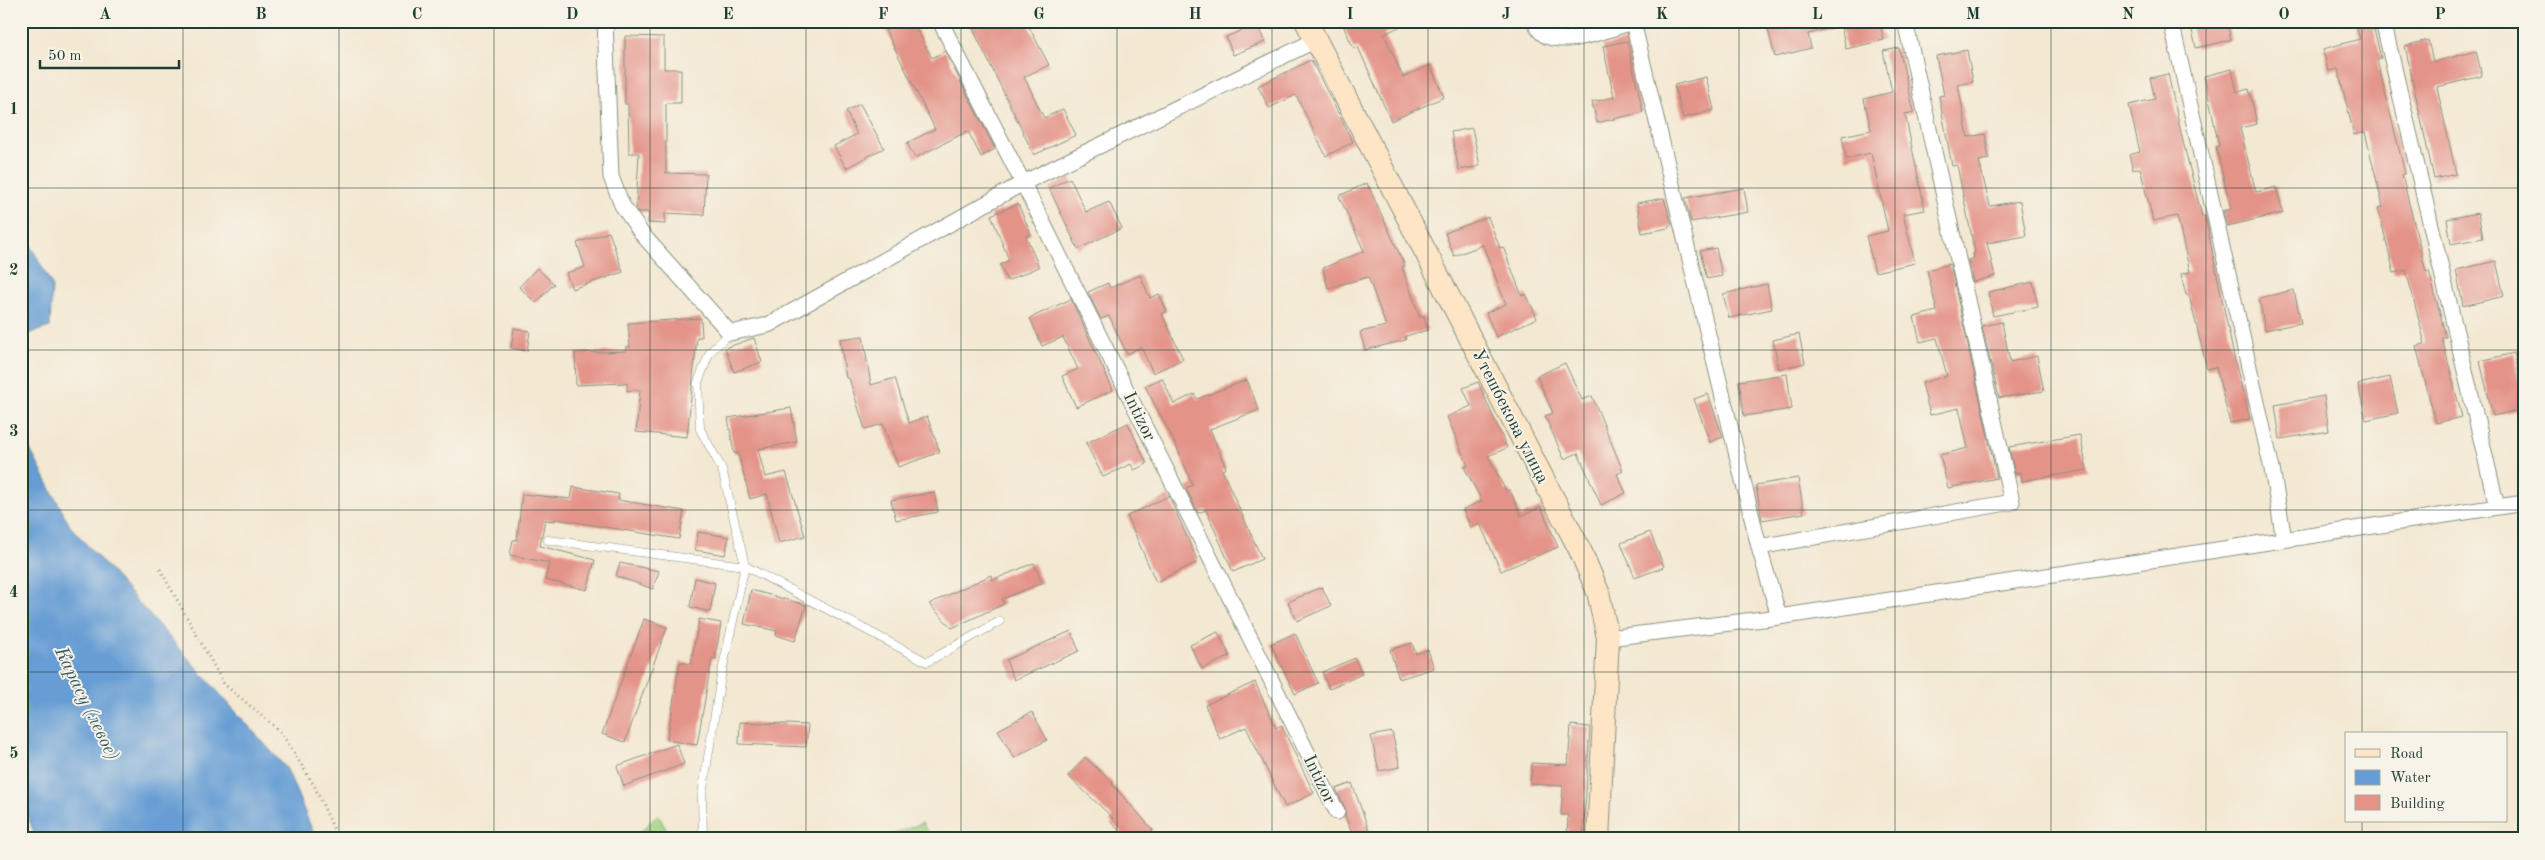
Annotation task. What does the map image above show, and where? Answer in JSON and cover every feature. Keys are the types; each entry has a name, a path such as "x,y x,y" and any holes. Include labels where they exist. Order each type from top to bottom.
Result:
{"main road":[{"name":"Утешбекова улица","path":"1311,31 1580,550 1598,592 1608,638 1598,839"}],"street":[{"path":"605,21 612,177 622,205 642,234 730,333 768,325 1023,183 1311,31"},
{"name":"Intizor","path":"940,21 1023,183 1337,812"},
{"path":"1535,21 1537,27 1545,36 1560,40 1634,22 1758,547 1779,616"},
{"path":"1758,547 2012,502 1905,21"},
{"path":"2171,21 2272,469 2284,539"},
{"path":"2383,21 2497,507"},
{"path":"1608,638 1779,616 2524,503"}],"lane":[{"path":"703,839 702,795 719,685 745,566 722,469 700,429 698,382 710,352 730,333"},
{"path":"548,540 745,566 927,662 1000,621"}],"path":[{"path":"160,568 224,684 280,731 314,786 338,839"}],"green space":[{"path":"658,815 672,839 633,839"},
{"path":"922,823 933,839 881,839"}],"water":[{"path":"21,228 52,285 50,327 21,336"},
{"name":"Карасу (левое)","path":"21,432 70,526 287,769 316,839 36,839 21,797"}],"building":[{"path":"900,21 912,21 932,58 945,51 995,149 981,157 968,131 915,158 907,143 935,129 885,29"},
{"path":"979,21 1026,21 1049,65 1024,77 1044,118 1063,109 1076,135 1034,155 971,25"},
{"path":"1341,21 1412,21 1384,34 1403,77 1430,65 1444,97 1391,121 1358,47 1354,49"},
{"path":"1766,21 1835,21 1835,27 1808,34 1811,48 1775,57"},
{"path":"1840,21 1879,21 1884,40 1846,49"},
{"path":"2190,21 2227,21 2231,40 2196,48"},
{"path":"2355,21 2372,21 2381,58 2377,59 2405,174 2402,175 2426,272 2429,271 2446,337 2442,338 2462,417 2436,423 2416,346 2425,344 2406,270 2394,273 2378,208 2383,207 2365,132 2354,135 2338,69 2328,71 2323,49 2360,39"},
{"path":"1257,24 1265,42 1233,55 1226,37"},
{"path":"625,36 664,37 664,69 681,69 681,103 666,103 666,173 706,174 704,215 665,213 665,224 648,223 649,212 638,212 636,209 639,153 629,153 628,104 625,104"},
{"path":"2428,40 2433,62 2476,51 2482,76 2437,87 2456,174 2434,179 2405,46"},
{"path":"1627,41 1643,112 1597,123 1592,102 1614,97 1603,46"},
{"path":"1899,48 1914,112 1905,114 1925,210 1903,214 1915,263 1875,272 1866,236 1888,231 1871,153 1846,159 1842,136 1871,130 1864,99 1892,92 1883,51"},
{"path":"1967,50 1973,82 1958,85 1968,137 1985,134 1989,159 1979,161 1990,206 2020,201 2026,236 1987,243 1995,276 1973,282 1968,260 1974,258 1973,253 1975,253 1957,165 1952,166 1939,96 1944,95 1936,56"},
{"path":"1311,60 1353,142 1326,156 1296,95 1269,108 1258,86"},
{"path":"2232,69 2237,92 2249,89 2257,124 2240,128 2256,192 2276,187 2283,213 2227,226 2223,211 2231,209 2216,147 2219,146 2204,76"},
{"path":"2168,74 2202,216 2205,216 2235,362 2250,419 2230,423 2216,367 2207,369 2189,295 2186,295 2181,274 2190,272 2177,216 2153,221 2140,168 2133,170 2129,155 2140,152 2129,105 2155,99 2150,78"},
{"path":"1706,77 1714,110 1683,118 1674,85"},
{"path":"860,104 884,148 846,168 834,146 857,134 846,111"},
{"path":"1472,128 1480,166 1459,170 1451,132"},
{"path":"1070,178 1086,212 1109,202 1122,228 1078,249 1049,188"},
{"path":"1367,183 1405,266 1402,267 1420,317 1424,316 1428,330 1405,336 1406,340 1365,350 1360,332 1386,326 1368,277 1328,288 1323,268 1364,251 1339,196"},
{"path":"1744,188 1748,212 1691,222 1685,198"},
{"path":"1664,198 1672,225 1669,225 1669,228 1642,233 1637,203"},
{"path":"1018,204 1031,234 1026,236 1039,267 1007,281 1000,265 1009,260 991,215"},
{"path":"2478,213 2483,238 2451,244 2447,219"},
{"path":"1488,217 1500,248 1503,247 1522,296 1526,294 1537,318 1496,337 1486,313 1506,304 1483,245 1454,256 1445,233"},
{"path":"609,232 623,272 572,289 566,273 585,267 577,243"},
{"path":"1716,248 1722,276 1707,279 1700,251"},
{"path":"2496,261 2504,296 2463,306 2456,270"},
{"path":"1950,264 1997,478 1948,488 1940,455 1968,448 1959,408 1930,415 1922,383 1947,376 1937,338 1920,342 1914,317 1937,311 1927,270"},
{"path":"537,268 554,284 536,303 519,287"},
{"path":"1140,275 1150,298 1159,294 1167,311 1162,314 1183,359 1153,373 1141,347 1127,354 1109,316 1101,319 1088,292 1108,283 1110,288"},
{"path":"2033,282 2038,307 1993,316 1988,292"},
{"path":"1767,284 1772,309 1729,318 1723,294"},
{"path":"2294,290 2301,323 2265,330 2259,298"},
{"path":"1071,299 1113,390 1076,407 1062,376 1078,369 1063,337 1042,346 1030,318"},
{"path":"701,318 702,337 697,337 687,437 636,432 640,390 627,391 627,383 576,385 575,353 626,351 626,347 630,347 628,323"},
{"path":"2002,322 2010,362 2037,356 2044,391 1999,398 1982,326"},
{"path":"514,328 530,331 527,351 511,348"},
{"path":"1799,334 1805,363 1779,369 1773,340"},
{"path":"863,336 871,385 895,378 909,423 927,416 940,452 898,467 883,424 865,429 849,378 846,378 840,339"},
{"path":"754,338 762,362 734,372 725,348"},
{"path":"2514,353 2524,395 2524,409 2493,416 2480,361"},
{"path":"1565,363 1582,400 1592,396 1623,471 1617,474 1626,493 1601,505 1578,453 1564,459 1545,416 1553,413 1537,376"},
{"path":"1787,374 1792,409 1744,416 1739,381"},
{"path":"2390,377 2398,413 2366,420 2358,384"},
{"path":"1162,378 1174,404 1194,394 1197,399 1247,380 1259,410 1210,429 1226,468 1222,470 1262,559 1233,572 1206,510 1198,513 1186,488 1193,485 1174,441 1145,386"},
{"path":"1478,382 1507,448 1488,456 1506,491 1510,490 1521,516 1541,507 1558,547 1501,571 1480,524 1471,528 1463,509 1482,501 1464,467 1468,466 1447,417 1471,406 1463,388"},
{"path":"1708,394 1723,437 1710,442 1694,399"},
{"path":"2324,396 2329,431 2280,439 2275,405"},
{"path":"791,408 797,442 758,449 765,477 786,472 805,536 779,543 767,494 750,499 738,453 734,453 728,418"},
{"path":"1128,423 1147,464 1134,470 1131,464 1103,477 1086,443"},
{"path":"2080,435 2087,470 2022,481 2021,472 2015,474 2009,447"},
{"path":"1798,478 1804,513 1762,520 1756,485"},
{"path":"573,487 619,494 618,500 684,511 679,539 555,519 555,521 545,520 540,546 595,560 587,590 545,580 549,563 510,555 513,540 517,540 522,494 571,499"},
{"path":"934,492 938,512 896,520 891,500"},
{"path":"1169,496 1198,562 1156,582 1127,516"},
{"path":"698,532 729,537 725,555 695,550"},
{"path":"1650,532 1664,567 1635,578 1621,543"},
{"path":"620,563 659,571 653,589 616,576"},
{"path":"1034,563 1042,583 1002,599 1004,604 952,628 929,604 991,575 993,580"},
{"path":"695,578 715,583 710,612 690,607"},
{"path":"1322,587 1331,606 1297,621 1288,602"},
{"path":"751,590 806,605 795,641 776,635 777,631 744,624"},
{"path":"644,619 667,627 625,742 602,734"},
{"path":"699,619 721,623 715,659 712,658 697,745 667,740 680,662 691,664"},
{"path":"1071,631 1079,651 1014,680 1006,660"},
{"path":"1218,632 1230,656 1202,669 1190,645"},
{"path":"1295,633 1318,683 1295,694 1271,644"},
{"path":"1412,643 1416,654 1428,650 1434,668 1399,679 1390,650"},
{"path":"1355,658 1362,674 1329,689 1322,672"},
{"path":"1255,682 1276,728 1281,725 1314,793 1285,807 1246,727 1220,739 1205,705"},
{"path":"1032,712 1047,740 1014,758 998,730"},
{"path":"740,722 808,725 806,747 739,744"},
{"path":"1571,725 1590,727 1583,839 1567,839 1568,815 1561,815 1563,786 1530,784 1532,763 1568,765"},
{"path":"1392,732 1400,767 1379,771 1371,736"},
{"path":"677,744 684,764 624,786 617,766"},
{"path":"1085,757 1113,783 1153,830 1143,839 1127,839 1110,821 1113,818 1068,776"},
{"path":"1352,783 1372,839 1354,839 1345,816 1345,808 1336,789"}]}
